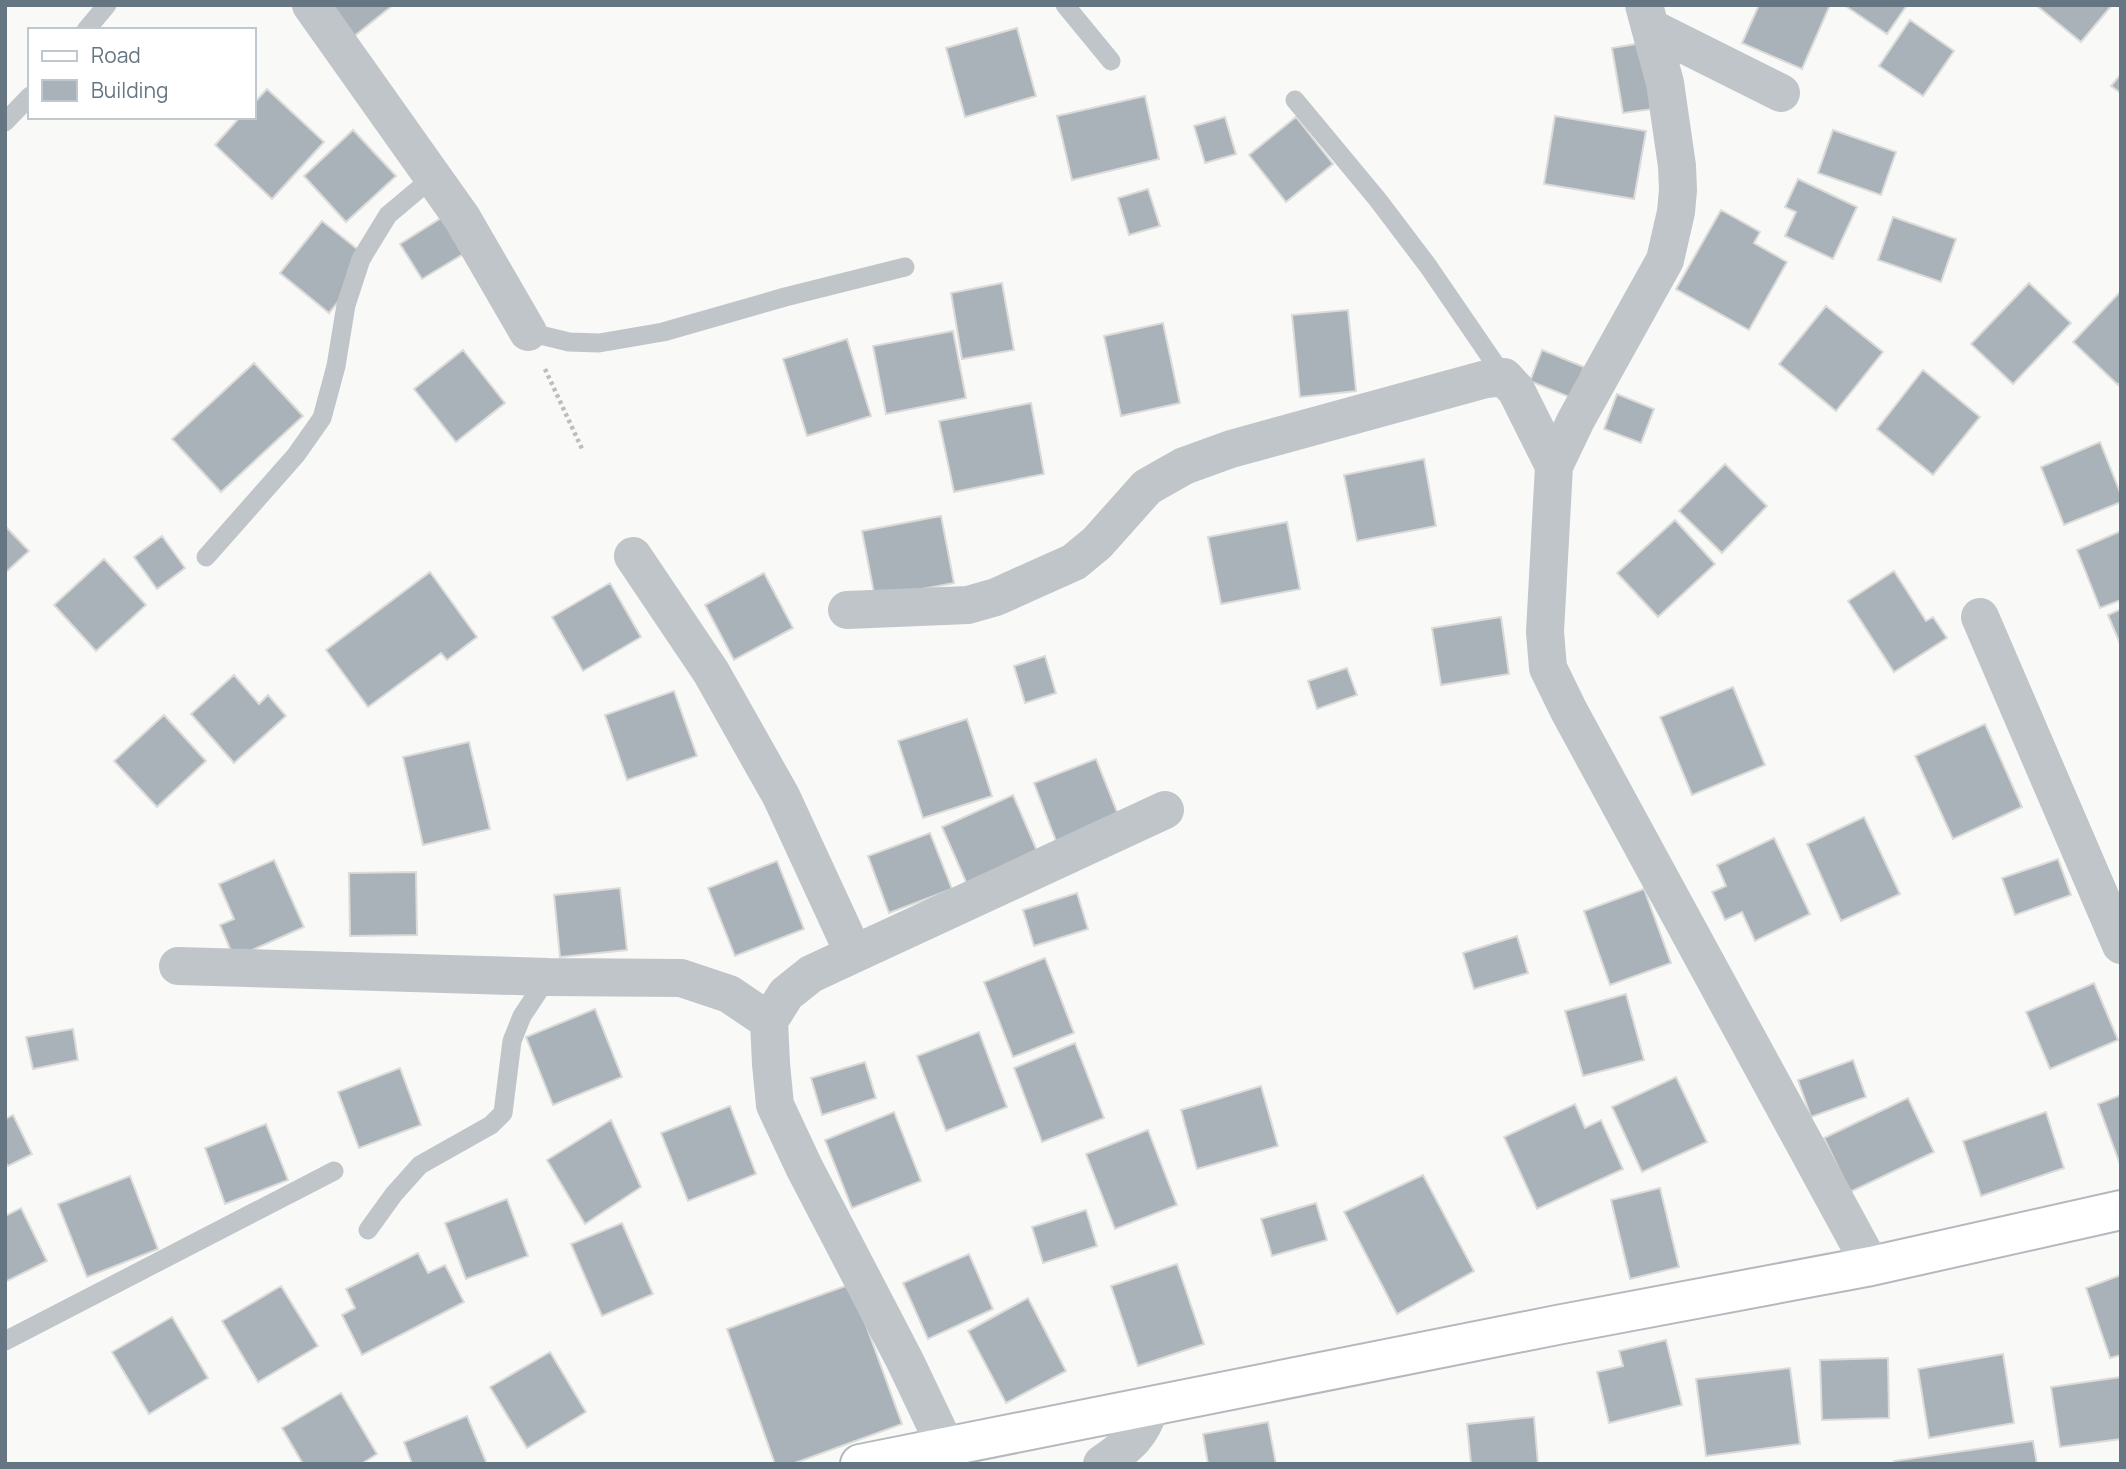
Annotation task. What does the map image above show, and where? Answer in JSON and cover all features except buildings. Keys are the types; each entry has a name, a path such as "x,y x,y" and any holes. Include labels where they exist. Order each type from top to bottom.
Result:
{"street":[{"path":"311,5 462,218 528,332"},
{"path":"1647,17 1781,93"},
{"path":"1647,17 1665,83 1677,166 1676,212 1665,261 1554,466 1545,632 1548,668 1569,712 1871,1266"},
{"path":"847,610 968,605 996,597 1074,562 1097,543 1147,486 1184,466 1231,449 1486,379 1504,377 1516,390 1554,466"},
{"path":"633,556 711,672 781,796 854,954"},
{"path":"1980,617 2121,945"},
{"path":"945,1445 775,1105 769,1021 786,994 811,974 1165,810"},
{"path":"178,966 681,978 729,994 769,1021"},
{"path":"860,1464 1557,1325 1871,1266 2121,1210"},
{"path":"1102,1464 1128,1446 1144,1427 1150,1407"}],"lane":[{"path":"88,28 107,5"},
{"path":"1065,5 1111,61"},
{"path":"5,121 28,98"},
{"path":"1295,100 1378,200 1428,266 1504,377"},
{"path":"206,556 296,455 322,418 336,366 345,305 361,259 388,215 432,178"},
{"path":"528,332 569,342 599,343 663,332 785,297 905,267"},
{"path":"368,1230 394,1194 420,1165 491,1125 503,1113 512,1041 522,1016 548,976"},
{"path":"5,1341 334,1171"}],"path":[{"path":"528,332 583,451"}]}
